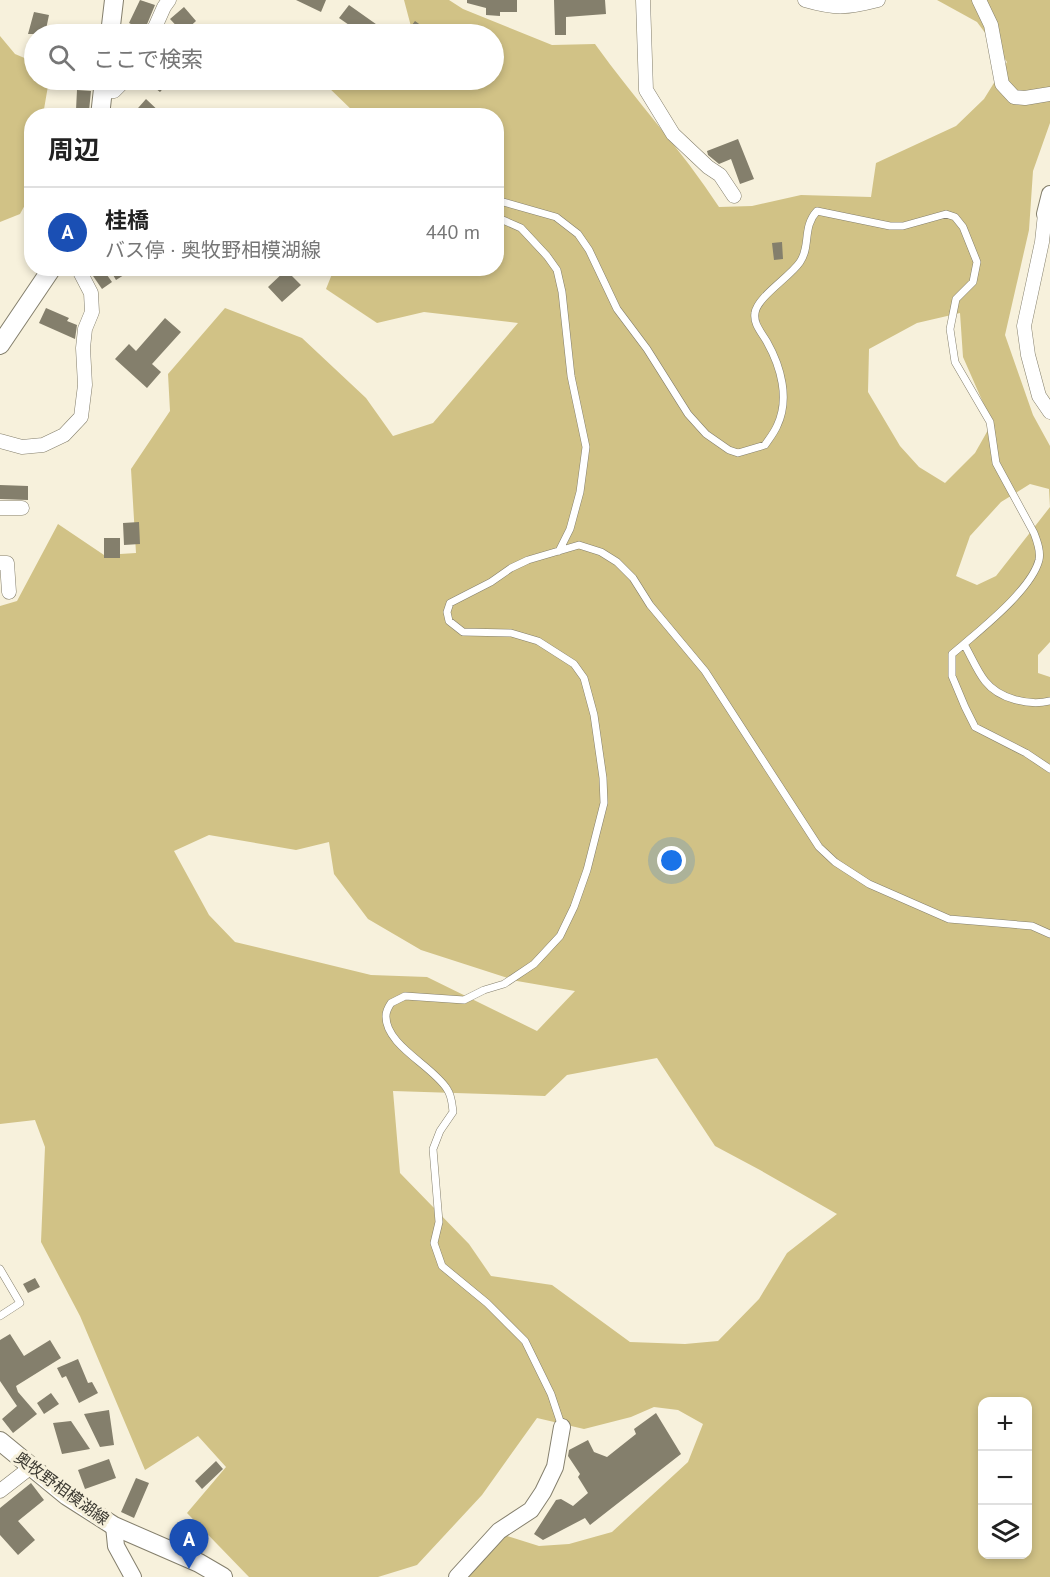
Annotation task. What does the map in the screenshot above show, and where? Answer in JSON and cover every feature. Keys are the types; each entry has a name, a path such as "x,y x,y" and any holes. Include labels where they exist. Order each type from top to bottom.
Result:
{"main road":[{"path":"111,24 114,0"},
{"path":"102,108 104,90"},
{"path":"0,345 47,276"},
{"name":"奥牧野相模湖線","path":"0,1441 67,1496 114,1526 190,1558 223,1577"}],"street":[{"path":"156,24 170,0"},
{"path":"643,0 646,90 673,134 708,167 720,175 734,196"},
{"path":"805,0 828,7 848,8 878,0"},
{"path":"979,0 991,25 1002,84 1014,97 1025,98 1050,94"},
{"path":"1050,195 1048,215 1024,326 1028,355 1039,396 1050,412"},
{"path":"0,441 22,447 43,445 64,435 81,417 85,385 83,348 85,329 92,312 91,293 82,276"},
{"path":"0,508 22,508"},
{"path":"0,563 7,563 9,592"},
{"path":"457,1577 499,1531 531,1510 555,1467 562,1427"},
{"path":"0,1491 31,1467"},
{"path":"114,1526 116,1546 133,1577"}],"lane":[{"path":"504,202 556,217 578,234 589,250 616,309 647,349 688,414 706,434 729,450 738,453 765,446 778,425 784,403 782,380 774,354 756,323 755,312 762,298 774,290 801,261 806,247 808,225 817,211 890,226 903,226 946,214 955,217 963,227 977,262 973,282 956,299 950,329 955,362 990,422 996,463 1034,532 1038,543 1039,560 1029,580 1004,608 952,654 952,676 975,727 1026,753 1050,769"},
{"path":"504,221 521,228 547,256 557,270 562,292 571,376 586,447 580,492 570,529 559,550"},
{"path":"562,1427 551,1394 525,1341 487,1303 442,1266 434,1243 439,1222 433,1149 440,1131 453,1112 451,1098 447,1088 392,1036 386,1016 391,1003 405,996 464,1000 484,990 504,984 534,964 560,936 588,870 604,803 603,778 594,715 584,678 574,664 538,641 511,633 463,632 448,621 447,612 450,603 528,560 579,545 601,552 617,562 633,578 650,605 705,671 819,847 835,862 869,884 949,919 1032,926 1050,934"},
{"path":"964,644 986,682 999,693 1025,703 1050,701"},
{"path":"0,1269 20,1303 0,1316"}],"shaded area":[{"path":"404,0 449,0 463,9 500,24 410,24"},
{"path":"937,0 1050,0 1050,123 1033,171 1029,230 1005,335 1033,415 1050,446 1050,507 1050,642 1038,655 1038,673 1050,677 1050,1577 466,1577 504,1535 539,1546 569,1544 612,1532 688,1462 703,1424 678,1410 654,1407 631,1417 584,1429 537,1418 482,1495 417,1565 378,1577 249,1577 187,1513 226,1467 198,1436 145,1470 80,1316 41,1242 45,1147 35,1120 0,1124 0,606 17,601 58,524 104,555 136,553 131,469 170,411 168,374 225,308 302,338 366,398 393,436 433,423 518,323 424,312 377,323 326,289 331,276 504,276 504,108 350,108 331,90 504,90 504,26 552,45 595,44 690,165 719,207 752,206 801,195 871,197 876,163 956,126 984,99 1007,62 977,22","holes":["960,313 963,357 992,423 975,453 945,483 919,467 900,446 868,392 869,349 917,323","1030,484 1049,489 1050,507 996,576 977,585 956,576 970,536 1001,502","209,835 296,850 329,842 334,874 368,919 421,950 517,981 575,991 537,1031 427,977 371,975 235,942 209,915 174,851","657,1058 715,1146 837,1214 787,1253 759,1299 718,1341 685,1344 630,1342 552,1285 491,1276 469,1244 400,1173 393,1091 545,1096 567,1075"]},
{"path":"0,36 15,54 24,58 24,90 47,90 44,108 24,108 24,207 20,214 0,222"}],"building":[{"path":"140,0 155,5 147,24 129,23"},
{"path":"296,0 326,0 321,12"},
{"path":"467,0 517,0 517,12 500,12 500,16 486,15 486,8 467,3"},
{"path":"554,0 605,0 606,14 566,17 566,35 555,35"},
{"path":"349,5 376,24 348,24 339,18"},
{"path":"184,7 196,21 193,24 175,24 170,19"},
{"path":"34,12 49,15 47,24 31,24"},
{"path":"77,90 91,91 89,108 76,108"},
{"path":"146,99 156,108 138,108"},
{"path":"738,139 754,179 740,184 731,159 719,164 708,155 707,151"},
{"path":"782,242 783,259 774,260 772,243"},
{"path":"93,276 108,276 112,282 102,289"},
{"path":"280,276 292,276 301,285 282,302 268,287"},
{"path":"46,308 69,318 67,321 77,325 75,339 39,323"},
{"path":"165,318 181,332 152,364 161,372 147,388 115,359 129,344 136,351"},
{"path":"0,485 28,486 28,500 0,499"},
{"path":"139,522 140,544 124,545 123,523"},
{"path":"104,538 120,538 120,558 104,558"},
{"path":"35,1278 40,1287 28,1293 23,1284"},
{"path":"10,1334 24,1356 50,1340 61,1358 16,1386 18,1392 37,1414 13,1433 2,1419 17,1406 0,1381 0,1340"},
{"path":"78,1359 88,1383 92,1382 98,1393 79,1403 66,1376 62,1378 57,1368"},
{"path":"51,1393 59,1404 44,1414 37,1403"},
{"path":"109,1410 114,1445 100,1447 84,1414"},
{"path":"656,1413 681,1454 590,1525 585,1518 543,1540 534,1534 556,1500 561,1499 573,1506 588,1493 578,1477 580,1474 568,1456 569,1450 588,1440 594,1452 607,1457 636,1434 634,1429"},
{"path":"71,1421 90,1449 62,1454 53,1423"},
{"path":"109,1459 116,1478 85,1489 78,1470"},
{"path":"216,1461 223,1469 202,1489 195,1481"},
{"path":"136,1478 149,1483 134,1518 121,1512"},
{"path":"31,1483 44,1500 18,1521 35,1540 18,1555 0,1535 0,1508"}],"place":[{"name":"桂橋","path":"189,1569"}]}
